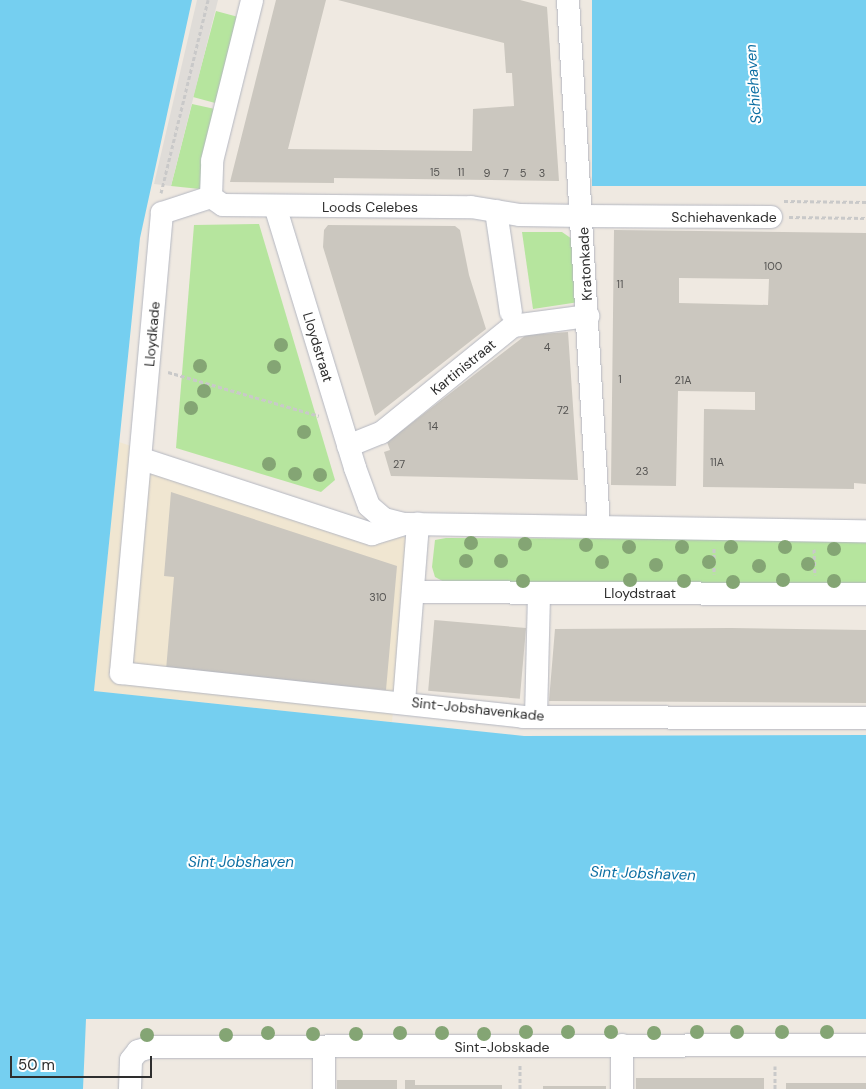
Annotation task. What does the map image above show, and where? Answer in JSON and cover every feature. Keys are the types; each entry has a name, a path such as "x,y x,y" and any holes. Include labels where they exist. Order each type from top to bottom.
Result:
{"street":[{"path":"162,213 211,197 212,161 252,0"},
{"name":"Kratonkade","path":"568,0 583,216 600,527"},
{"name":"Loods Celebes","path":"211,197 223,205 471,207 496,211 583,216"},
{"name":"Lloydstraat","path":"275,206 348,446 369,506 384,519 411,524 866,531"},
{"path":"496,211 511,312"},
{"name":"Lloydkade","path":"121,673 142,459 162,213"},
{"name":"Schiehavenkade","path":"583,216 771,217"},
{"name":"Kartinistraat","path":"348,446 381,433 513,326 588,316"},
{"name":"Lloydstraat","path":"142,459 372,534 411,524"},
{"path":"404,702 413,592 411,524"},
{"name":"Lloydstraat","path":"413,592 866,594"},
{"path":"536,717 539,594"},
{"name":"Sint-Jobshavenkade","path":"121,673 536,717 866,718"},
{"path":"622,1045 622,1089"},
{"name":"Sint-Jobskade","path":"130,1089 130,1065 138,1051 151,1047 866,1045"},
{"path":"324,1047 324,1089"}],"path":[{"path":"162,213 161,185 208,0"},
{"name":"Schiehavenkade","path":"771,217 866,218"},
{"path":"150,367 341,422"},
{"path":"713,530 714,594"},
{"path":"814,531 815,593"}],"shaded area":[{"path":"197,0 218,0 171,186 154,184"},
{"path":"119,442 407,538 392,722 94,691"}],"green space":[{"path":"216,11 238,17 215,103 193,97"},
{"path":"192,104 215,109 200,189 171,186"},
{"path":"259,224 335,480 321,492 176,448 194,225"},
{"path":"522,232 562,232 575,241 579,302 533,309"},
{"path":"446,538 866,540 866,586 450,585 435,577 432,567 435,540"}],"water":[{"name":"Sint Jobshaven","path":"0,0 192,0 140,238 94,691 524,736 866,735 866,1019 86,1019 83,1089 0,1089"},
{"name":"Schiehaven","path":"592,0 866,0 866,186 592,186"}],"building":[{"path":"276,0 326,0 288,149 472,151 473,109 514,106 512,73 506,73 504,43 338,0 520,0 547,7 559,181 334,178 334,183 230,182"},
{"path":"328,225 455,226 460,230 469,275 486,329 375,416 323,247 324,230"},
{"path":"614,230 866,233 866,484 854,483 854,489 703,487 704,409 755,410 755,392 678,391 676,486 611,485","holes":["679,278 769,279 768,305 679,303"]},
{"path":"568,332 578,480 391,476 384,452 390,450 387,442 526,335"},
{"path":"171,492 397,566 386,690 166,670 174,577 164,576"},
{"path":"434,620 526,628 520,699 428,691"},
{"path":"731,628 866,630 866,703 549,701 555,629"},
{"path":"636,1078 764,1078 764,1089 636,1089"},
{"path":"337,1080 397,1080 397,1089 337,1089"},
{"path":"405,1080 415,1080 415,1085 502,1085 502,1089 405,1089"},
{"path":"786,1083 866,1083 866,1089 786,1089"},
{"path":"543,1086 606,1086 606,1089 543,1089"}]}
